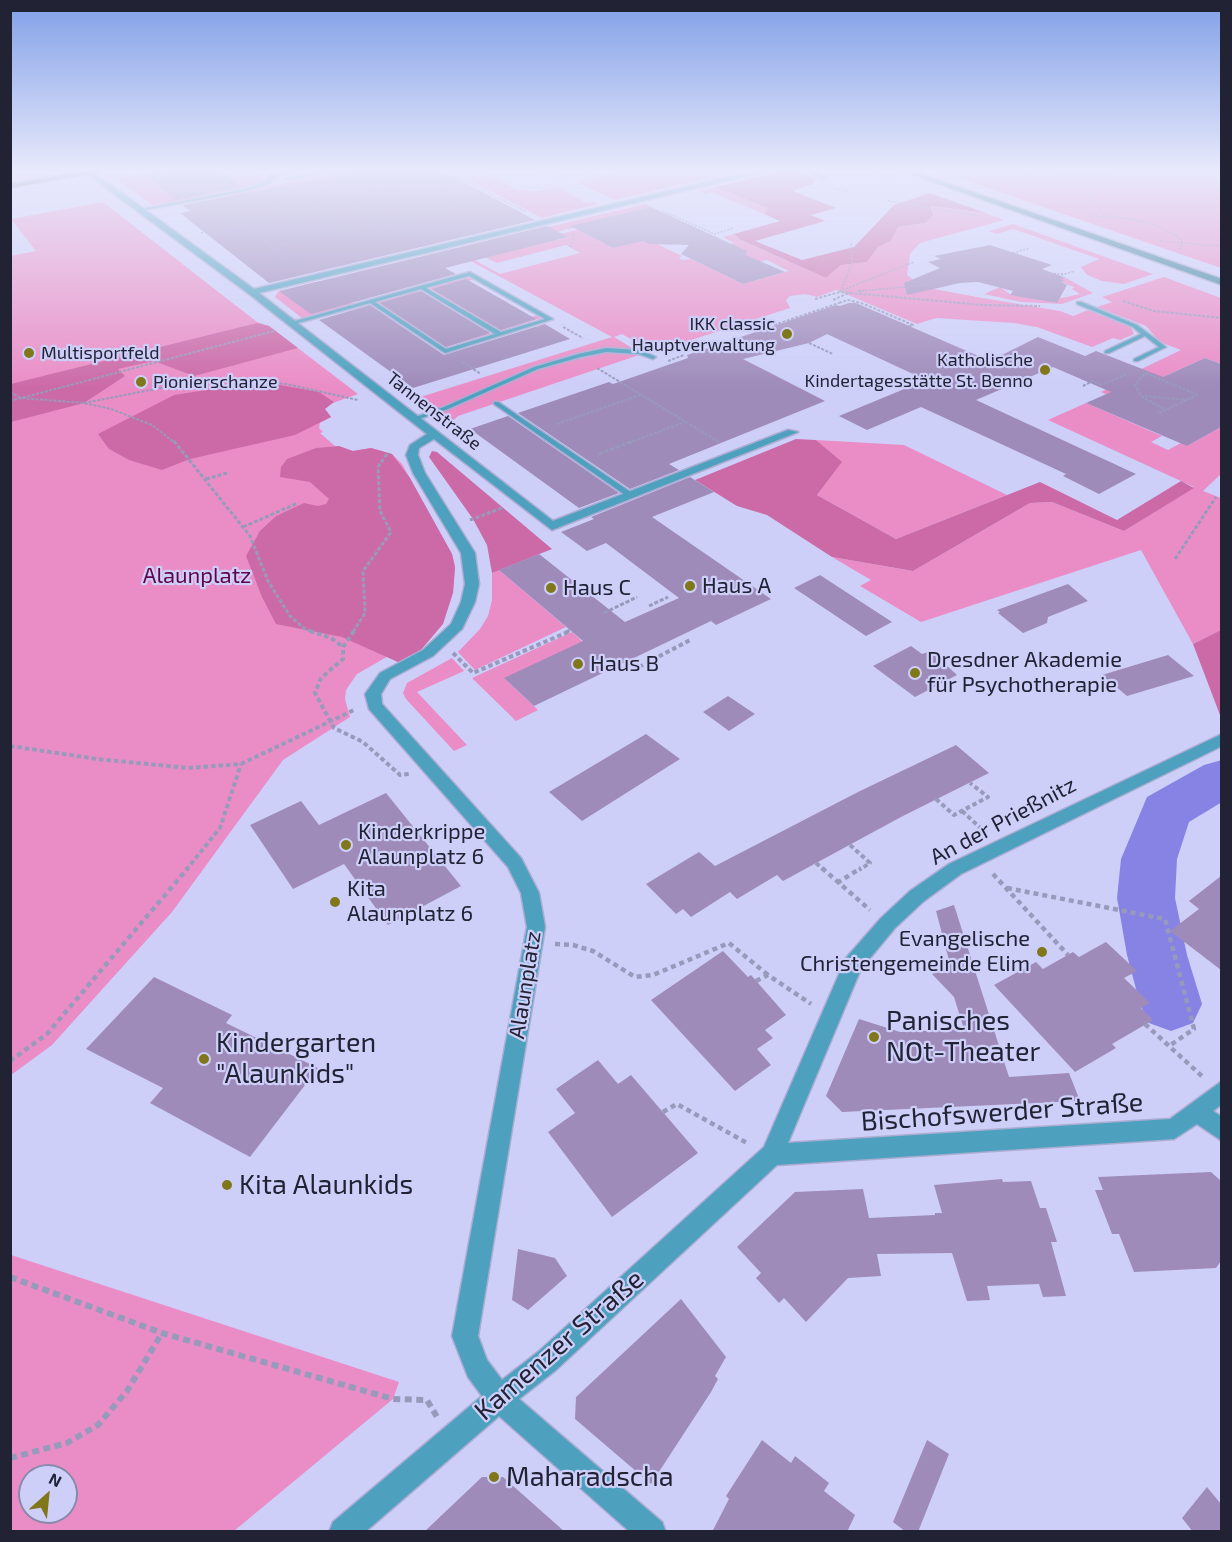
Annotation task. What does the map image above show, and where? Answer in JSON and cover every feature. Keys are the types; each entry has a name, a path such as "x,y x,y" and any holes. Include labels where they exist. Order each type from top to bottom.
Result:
{"main road":[{"path":"1110,243 1221,282"}],"street":[{"name":"Tannenstraße","path":"184,243 252,292 552,526 792,432"},
{"path":"252,292 460,243"},
{"path":"374,705 373,694 385,676 428,653 442,642 457,626 468,602 472,584 468,553 420,473 412,455 419,443 435,435"},
{"name":"Alaunplatz","path":"374,705 515,863 530,893 536,927 465,1335 477,1368 500,1400 652,1532"},
{"name":"An der Prießnitz","path":"772,1155 830,1013 853,964 888,922 917,896 955,869 1221,739"},
{"name":"Bischofswerder Straße","path":"772,1155 1174,1129 1198,1112 1221,1091"},
{"path":"1198,1112 1221,1131"},
{"name":"Kamenzer Straße","path":"343,1532 450,1438 547,1361 772,1155"}],"lane":[{"path":"291,323 470,274 550,319"},
{"path":"422,287 500,334"},
{"path":"370,301 445,351 550,319"},
{"path":"1079,303 1135,326 1163,347 1136,360"},
{"path":"1107,351 1145,334"},
{"path":"414,418 446,408 536,368 606,350 640,352 652,357"},
{"path":"496,403 631,495"}],"path":[{"path":"267,243 313,278"},
{"path":"272,247 290,243"},
{"path":"570,247 572,243"},
{"path":"840,292 852,264 851,243"},
{"path":"1175,254 1180,251 1182,243"},
{"path":"1191,243 1221,246"},
{"path":"1013,253 1030,248"},
{"path":"276,260 286,258"},
{"path":"815,299 840,292 914,262"},
{"path":"1058,276 1075,271"},
{"path":"1042,274 1040,273 1065,274"},
{"path":"840,292 929,285"},
{"path":"839,303 833,300 850,292 971,305 1040,306"},
{"path":"772,324 848,300 864,304 913,325 907,327"},
{"path":"1123,301 1154,311 1221,318"},
{"path":"550,319 606,350"},
{"path":"10,324 10,332"},
{"path":"10,401 257,336"},
{"path":"809,343 833,354"},
{"path":"663,363 684,355"},
{"path":"599,369 738,453"},
{"path":"1083,386 1093,381 1102,385 1136,369 1198,395 1159,414"},
{"path":"1144,373 1135,385 1141,396 1166,410"},
{"path":"84,403 192,382 226,379 286,384 346,398"},
{"path":"10,392 21,398 84,403 130,416 167,434 206,479 250,536 268,581 290,616 305,629 331,638 343,647"},
{"path":"537,431 641,395"},
{"path":"1141,396 1187,400"},
{"path":"581,460 686,421"},
{"path":"387,454 378,466 380,511 391,532 363,571 365,613 343,647 343,659 321,678 315,693 334,728 363,742 400,776 430,770"},
{"path":"206,479 227,473"},
{"path":"1175,559 1216,497"},
{"path":"243,527 298,503"},
{"path":"468,520 510,506"},
{"path":"603,613 637,597"},
{"path":"650,606 669,597"},
{"path":"442,642 473,673 572,630"},
{"path":"639,667 692,639"},
{"path":"10,746 98,759 188,768 241,764 347,711 374,705"},
{"path":"10,1061 47,1034 138,930 220,828 241,764"},
{"path":"936,799 954,815 988,797 970,783"},
{"path":"962,811 984,830"},
{"path":"837,883 870,862 850,845"},
{"path":"977,858 1068,954"},
{"path":"816,863 869,909"},
{"path":"1007,888 1165,920 1194,1029 1169,1046"},
{"path":"534,942 573,945 592,951 635,977 653,975 729,943 768,975 807,1002"},
{"path":"756,981 768,975"},
{"path":"1145,1024 1221,1091"},
{"path":"663,1112 676,1104 714,1127 772,1155"},
{"path":"10,1277 162,1334 393,1399 427,1400 450,1438"},
{"path":"10,1458 67,1443 98,1425 127,1391 162,1334"}],"green space":[{"name":"Alaunplatz","path":"30,243 156,243 257,322 269,326 358,394 327,405 325,409 331,417 320,423 319,428 323,432 320,433 336,447 353,451 371,448 392,454 402,464 452,554 455,567 453,593 420,638 357,674 346,690 345,699 350,717 283,760 172,912 52,1045 11,1075 10,256 36,251"},
{"path":"481,243 603,243 613,248 633,243 655,243 682,256 679,258 682,260 691,259 743,284 789,271 767,260 739,268 716,248 734,243 748,243 826,278 841,265 867,262 878,247 887,243 920,243 910,254 907,275 923,287 1060,311 1073,316 1088,310 1131,327 1134,334 1120,340 1113,338 1092,347 1037,327 1014,323 936,318 917,324 836,290 817,297 805,294 790,296 786,300 790,308 654,352 622,334 614,337 642,354 458,416 446,427 411,400 612,337 454,252 458,251 500,274 580,253 566,245 497,263 467,248"},
{"path":"1053,243 1066,243 1153,274 1124,284 1102,281 1087,275 1081,267 1099,259"},
{"path":"1148,243 1221,243 1221,268"},
{"path":"465,277 475,279 468,281 531,317 538,315 541,318 499,331 429,288"},
{"path":"1164,277 1221,298 1221,364 1205,358 1165,376 1159,417 1101,392 1109,388 1106,386 1181,350 1160,342 1146,326 1097,307 1112,302 1102,297"},
{"path":"1066,278 1093,293 1062,304 1021,302 984,294 1000,287 1011,295 1036,297 1055,303 1057,299 1080,294 1072,289 1074,287 1060,282 1065,281 1060,279"},
{"path":"315,282 354,304 302,318 275,297 278,292"},
{"path":"415,291 425,293 418,294 479,332 486,330 490,334 445,347 377,302"},
{"path":"1086,403 1162,436 1151,442 1168,450 1181,443 1187,446 1221,427 1221,474 1203,491 1221,498 1221,630 1193,644 1141,550 921,622 860,586 871,580 832,557 913,571 1030,503 1052,502 1124,531 1194,487 1048,420"},
{"path":"816,440 904,445 1007,495 896,539 817,495 841,463"},
{"path":"499,570 566,627 475,670 458,652 480,629 488,616 492,600 492,573"},
{"path":"572,632 583,642 505,679 538,710 516,721 472,678"},
{"path":"452,658 464,671 417,692 467,745 454,751 403,693 407,683"},
{"path":"11,1255 399,1382 393,1399 234,1531 11,1531"}],"shaded area":[{"path":"748,243 760,243 802,260 854,247 858,243 887,243 878,247 867,262 841,265 826,278"},
{"path":"257,323 269,326 298,348 194,376 154,361 118,369 125,376 84,403 11,422 11,384"},
{"path":"280,385 319,392 334,402 325,409 331,417 295,435 190,459 162,470 129,460 109,449 98,434 174,395 226,387"},
{"path":"796,439 816,440 842,462 817,495 896,539 1040,482 1117,520 1181,481 1194,488 1124,531 1052,502 1030,503 913,571 832,557 767,515 737,506 695,480"},
{"path":"339,446 353,451 371,448 392,454 410,478 452,554 455,567 453,593 443,624 421,650 400,663 342,637 276,624 262,597 246,556 260,531 276,516 304,503 318,506 326,504 329,499 310,482 280,477 281,467 287,459 316,448"},
{"path":"432,451 437,452 552,549 492,573 487,545 473,519 429,457"},
{"path":"1221,630 1222,714 1220,715 1193,644"}],"building":[{"path":"218,243 438,243 269,283"},
{"path":"477,243 544,243 445,268 456,274 311,314 279,291"},
{"path":"603,243 635,243 613,248"},
{"path":"647,243 729,243 747,251 746,255 785,272 743,284 681,254 689,245"},
{"path":"990,245 1052,265 1042,269 1066,278 1061,279 1065,281 1061,282 1067,285 1057,303 1010,295 1013,291 978,282 960,283 907,295 904,283 940,268 928,262 941,259 934,256"},
{"path":"466,279 536,319 501,330 432,289"},
{"path":"421,291 490,333 446,347 380,303"},
{"path":"856,303 990,361 1038,337 1085,356 1096,351 1163,377 1205,358 1221,364 1221,427 1187,446 1086,403 1111,392 1053,367 976,400 1136,474 1099,494 1063,476 1066,474 921,407 867,430 839,416 926,380 827,334 809,343 743,359 825,401 669,464 679,470 630,489 518,413 609,382 613,384 688,358 687,355 836,305"},
{"path":"370,305 444,355 545,324 570,339 413,388 319,320"},
{"path":"508,416 619,493 579,508 470,429"},
{"path":"690,477 714,492 652,517 771,599 716,625 711,621 534,706 504,678 583,641 499,570 539,554 625,622 679,598 606,543 587,551 561,532 594,519 591,517"},
{"path":"820,575 892,622 866,636 794,588"},
{"path":"1068,584 1088,601 1048,617 1047,623 1023,633 998,613 1000,612 997,610"},
{"name":"Dresdner Akademie für Psychotherapie","path":"911,646 922,654 931,651 957,675 915,697 873,666"},
{"path":"1168,655 1194,676 1127,696 1102,675"},
{"path":"728,696 755,714 729,731 703,712"},
{"path":"646,734 680,759 582,821 549,792"},
{"path":"956,745 989,773 901,817 783,881 777,875 737,899 730,892 691,917 683,909 676,914 646,884 699,852 715,866 858,792"},
{"name":"Kinderkrippe Alaunplatz 6","path":"386,793 461,886 388,925 344,864 293,889 250,825 301,801 319,825"},
{"path":"1221,876 1221,970 1170,931 1199,909 1189,901"},
{"path":"954,905 1009,1077 1069,1073 1080,1101 842,1112 826,1096 859,1019 900,1032 964,1029 954,997 932,974 950,964 936,911"},
{"path":"1106,942 1137,971 1124,978 1150,1003 1141,1008 1153,1020 1112,1044 1116,1048 1075,1072 994,985 1036,962 1043,969 1073,952 1079,957"},
{"path":"723,951 748,977 751,975 786,1015 765,1030 773,1038 757,1049 771,1065 735,1091 651,1000"},
{"name":"Kindergarten \"Alaunkids\"","path":"154,977 232,1015 226,1023 318,1068 250,1157 150,1103 163,1088 86,1049"},
{"path":"598,1060 618,1084 631,1075 698,1153 612,1217 548,1132 575,1113 556,1089"},
{"path":"1211,1172 1221,1181 1221,1261 1216,1268 1134,1272 1119,1234 1112,1234 1095,1190 1103,1190 1098,1177"},
{"path":"1002,1179 1003,1182 1031,1181 1040,1208 1046,1208 1057,1242 1051,1242 1066,1296 1043,1297 1039,1284 987,1286 990,1300 967,1301 952,1253 877,1254 881,1276 848,1278 806,1322 784,1298 779,1303 756,1278 761,1273 737,1247 795,1192 863,1189 869,1218 935,1215 935,1213 942,1213 934,1185"},
{"path":"518,1249 555,1258 567,1276 528,1310 512,1300"},
{"path":"681,1299 726,1357 715,1376 718,1379 711,1392 651,1484 575,1419 576,1397"},
{"path":"762,1440 791,1463 795,1456 829,1483 824,1491 855,1515 847,1532 712,1532 729,1499 726,1496"},
{"path":"927,1440 949,1454 918,1532 906,1532 893,1522"},
{"path":"482,1477 503,1477 565,1532 424,1532"},
{"path":"1207,1487 1221,1504 1221,1532 1193,1532 1182,1518"}],"waterway":[{"path":"1171,1004 1157,955 1146,898 1149,859 1166,811 1222,778"}],"place":[{"name":"IKK classic Hauptverwaltung","path":"787,334"},
{"name":"Multisportfeld","path":"29,353"},
{"name":"Katholische Kindertagesstätte St. Benno","path":"1045,370"},
{"name":"Pionierschanze","path":"141,382"},
{"name":"Haus A","path":"690,586"},
{"name":"Haus C","path":"551,588"},
{"name":"Haus B","path":"578,664"},
{"name":"Dresdner Akademie für Psychotherapie","path":"915,673"},
{"name":"Kinderkrippe Alaunplatz 6","path":"346,845"},
{"name":"Kita Alaunplatz 6","path":"335,902"},
{"name":"Evangelische Christengemeinde Elim","path":"1042,952"},
{"name":"Panisches NOt-Theater","path":"874,1037"},
{"name":"Kindergarten \"Alaunkids\"","path":"204,1059"},
{"name":"Kita Alaunkids","path":"227,1185"},
{"name":"Maharadscha","path":"494,1477"}]}
